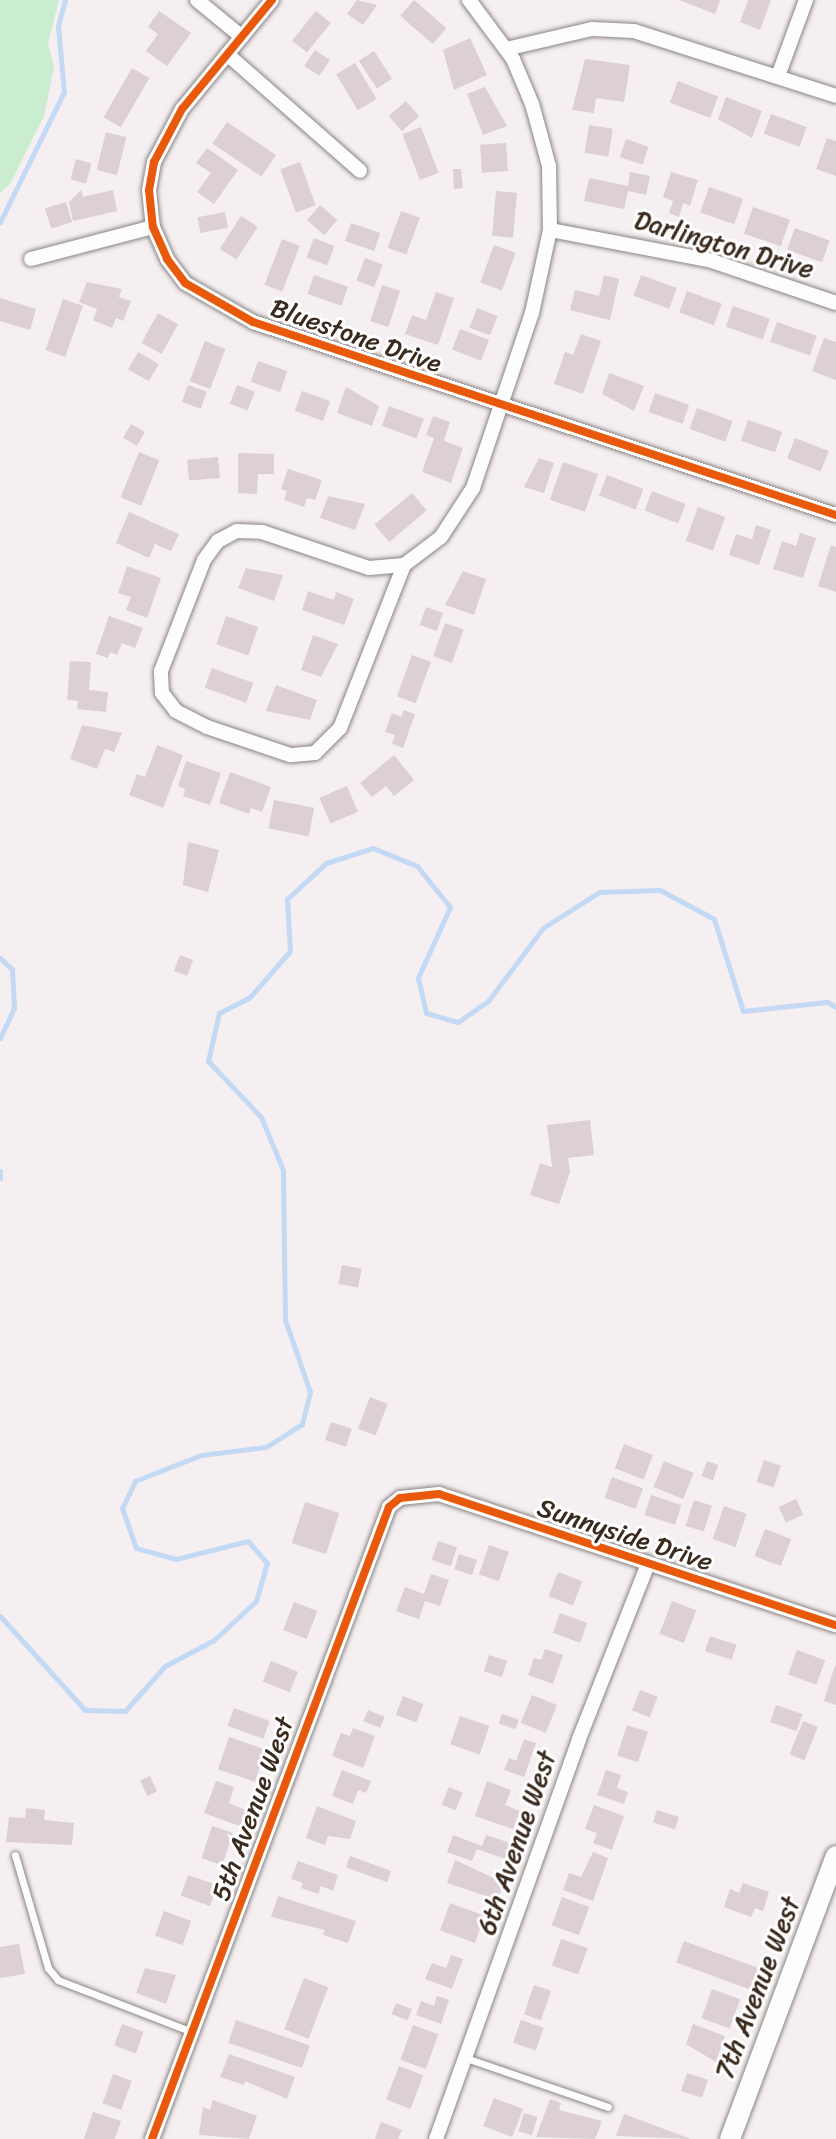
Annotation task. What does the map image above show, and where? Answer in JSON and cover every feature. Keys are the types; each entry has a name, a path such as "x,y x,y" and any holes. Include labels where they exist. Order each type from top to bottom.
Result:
{"street":[{"path":"197,0 242,37"},
{"name":"Bluestone Drive","path":"272,0 182,109 159,148 149,190 153,227 175,271 223,309 502,407 836,515"},
{"path":"404,565 340,728 315,753 290,755 207,727 176,711 162,693 161,671 204,560 227,535 262,532 369,568 404,565 431,548 460,513 502,407 532,313 550,230 549,166 542,134 506,49 469,0"},
{"path":"778,76 806,0"},
{"path":"506,49 592,29 634,31 836,96"},
{"path":"227,54 360,171"},
{"path":"31,259 153,227"},
{"name":"Darlington Drive","path":"550,230 696,257 836,303"},
{"name":"Sunnyside Drive","path":"400,1498 439,1494 836,1625"},
{"name":"5th Avenue West","path":"152,2139 381,1519 400,1498"},
{"name":"6th Avenue West","path":"436,2139 579,1739 648,1564"},
{"name":"7th Avenue West","path":"730,2139 836,1856"}],"lane":[{"path":"15,1855 48,1968 58,1980 192,2032"},
{"path":"466,2058 608,2107"}],"green space":[{"path":"0,0 59,0 48,43 54,67 44,116 10,184 0,193"}],"building":[{"path":"357,0 377,5 363,25 347,14"},
{"path":"414,0 446,28 433,44 400,16"},
{"path":"679,0 720,0 715,14"},
{"path":"748,0 771,0 760,30 740,22"},
{"path":"159,11 191,33 167,66 146,51 158,34 148,27"},
{"path":"316,11 331,23 307,52 292,41"},
{"path":"470,38 487,75 454,90 443,50"},
{"path":"315,50 330,60 319,76 304,66"},
{"path":"374,51 392,79 377,88 359,61"},
{"path":"585,59 630,65 624,102 596,98 594,113 572,110"},
{"path":"355,63 377,99 358,110 336,74"},
{"path":"132,68 149,78 121,127 104,117"},
{"path":"678,81 718,96 710,118 670,102"},
{"path":"485,87 507,126 483,135 467,94"},
{"path":"726,97 762,111 752,138 718,119"},
{"path":"406,101 419,116 402,131 389,116"},
{"path":"771,114 807,127 800,147 764,134"},
{"path":"227,122 276,155 261,177 212,144"},
{"path":"589,125 613,129 608,156 585,153"},
{"path":"421,127 439,173 420,180 402,134"},
{"path":"106,132 126,137 117,175 97,170"},
{"path":"827,138 836,141 836,176 816,169"},
{"path":"626,139 649,147 643,165 620,157"},
{"path":"506,143 508,171 482,173 480,145"},
{"path":"207,148 238,170 214,204 197,192 211,173 196,163"},
{"path":"76,159 91,163 86,183 71,179"},
{"path":"300,162 316,205 296,212 280,169"},
{"path":"453,169 461,169 463,188 454,189"},
{"path":"630,172 650,176 646,195 628,191 624,209 584,201 589,178 628,186"},
{"path":"671,172 698,180 690,206 683,203 679,217 669,213 673,201 663,197"},
{"path":"709,187 743,199 734,224 700,213"},
{"path":"81,190 83,197 113,190 117,211 73,221 69,202"},
{"path":"496,191 517,193 513,238 492,236"},
{"path":"66,202 72,222 51,229 45,208"},
{"path":"320,205 337,220 324,235 307,220"},
{"path":"753,207 790,220 781,246 744,233"},
{"path":"401,211 420,218 406,254 388,248"},
{"path":"225,212 228,228 201,233 198,217"},
{"path":"241,216 258,227 237,260 220,249"},
{"path":"351,223 380,233 374,251 345,241"},
{"path":"795,228 830,241 822,262 787,250"},
{"path":"314,238 335,246 327,265 306,258"},
{"path":"282,239 300,246 282,292 264,285"},
{"path":"494,245 516,253 502,290 480,283"},
{"path":"365,258 383,265 374,287 356,280"},
{"path":"314,275 348,287 342,306 307,294"},
{"path":"604,275 619,279 610,320 570,310 575,290 599,296"},
{"path":"641,275 677,288 669,309 633,296"},
{"path":"87,282 122,289 119,297 131,301 123,321 116,318 112,328 93,320 97,309 79,302"},
{"path":"382,285 400,291 388,327 370,321"},
{"path":"687,291 722,304 714,325 679,313"},
{"path":"436,292 454,298 438,345 405,334 412,315 426,320"},
{"path":"0,298 36,309 30,330 0,321"},
{"path":"63,299 83,306 65,357 45,350"},
{"path":"733,306 770,319 763,339 726,327"},
{"path":"477,308 498,316 490,335 469,328"},
{"path":"158,313 178,324 162,354 142,343"},
{"path":"777,322 817,336 810,356 770,342"},
{"path":"460,329 489,340 481,361 452,350"},
{"path":"581,334 601,341 583,394 554,384 565,352 573,355"},
{"path":"824,338 836,342 836,380 812,371"},
{"path":"205,341 226,349 210,389 190,381"},
{"path":"138,352 159,364 149,381 128,369"},
{"path":"258,361 287,371 280,392 251,382"},
{"path":"609,373 644,386 634,411 602,394"},
{"path":"188,385 207,392 201,409 182,402"},
{"path":"237,385 255,392 248,410 230,404"},
{"path":"346,387 379,406 372,426 337,413"},
{"path":"302,391 330,401 323,421 295,411"},
{"path":"655,393 689,405 683,424 648,412"},
{"path":"389,406 424,419 417,438 382,426"},
{"path":"697,408 733,421 725,442 689,429"},
{"path":"433,416 450,422 444,441 463,448 451,483 422,472 434,438 426,435"},
{"path":"748,420 782,432 775,453 741,441"},
{"path":"131,424 145,432 137,446 123,438"},
{"path":"795,438 829,451 821,471 787,459"},
{"path":"139,452 159,460 141,506 121,497"},
{"path":"238,453 274,454 274,474 258,474 257,494 238,493"},
{"path":"218,457 220,478 189,481 187,460"},
{"path":"539,458 554,463 544,493 524,487"},
{"path":"563,462 598,474 585,512 550,500"},
{"path":"288,469 322,480 315,500 307,498 304,507 284,500 287,491 281,489"},
{"path":"607,475 643,489 636,510 599,496"},
{"path":"652,491 686,504 678,524 644,511"},
{"path":"412,493 427,511 389,542 374,524"},
{"path":"328,496 365,504 355,530 320,518"},
{"path":"698,507 725,517 713,551 686,541"},
{"path":"129,512 179,534 171,551 155,544 149,558 116,543"},
{"path":"756,525 771,530 759,565 729,555 736,534 752,539"},
{"path":"800,533 816,538 803,578 773,569 782,541 796,546"},
{"path":"831,545 836,547 836,592 818,586"},
{"path":"127,566 161,578 147,618 126,610 131,597 118,593"},
{"path":"246,568 283,575 274,601 238,588"},
{"path":"463,571 486,579 474,615 445,605"},
{"path":"308,591 334,600 336,592 354,599 344,625 302,610"},
{"path":"426,607 443,613 437,631 420,625"},
{"path":"109,616 143,628 135,648 122,643 117,655 110,652 108,658 96,654"},
{"path":"226,616 258,627 248,655 216,644"},
{"path":"445,623 464,630 452,663 433,656"},
{"path":"313,635 338,644 321,677 301,670"},
{"path":"412,655 431,662 416,703 397,696"},
{"path":"70,661 91,662 89,690 108,692 106,712 77,709 78,701 67,700"},
{"path":"212,668 253,683 246,703 205,688"},
{"path":"276,685 317,700 310,720 266,711"},
{"path":"404,710 415,714 403,748 392,744 395,735 385,732 392,713 401,717"},
{"path":"82,725 122,733 114,752 105,749 97,769 70,759"},
{"path":"157,745 183,755 163,808 129,795 137,774 145,777"},
{"path":"394,755 414,780 394,796 386,786 372,797 360,783"},
{"path":"186,761 221,773 210,805 183,796 185,789 178,786"},
{"path":"230,772 271,787 262,812 251,808 249,814 219,803"},
{"path":"347,786 358,812 330,823 319,798"},
{"path":"274,800 314,808 309,836 268,828"},
{"path":"188,842 219,850 208,892 183,885"},
{"path":"180,955 193,960 187,976 174,971"},
{"path":"590,1120 594,1155 568,1158 570,1172 559,1204 530,1195 540,1163 552,1167 547,1125"},
{"path":"342,1265 362,1269 358,1287 338,1284"},
{"path":"370,1397 388,1404 376,1436 358,1429"},
{"path":"331,1422 352,1429 346,1447 325,1440"},
{"path":"624,1444 653,1455 644,1479 615,1468"},
{"path":"764,1460 781,1466 774,1488 757,1482"},
{"path":"664,1461 694,1473 683,1499 654,1487"},
{"path":"707,1461 718,1465 713,1480 702,1476"},
{"path":"612,1477 643,1488 635,1509 604,1498"},
{"path":"651,1495 681,1505 675,1525 645,1515"},
{"path":"796,1499 803,1514 786,1522 779,1507"},
{"path":"694,1500 712,1506 704,1532 686,1526"},
{"path":"305,1502 339,1513 326,1554 292,1543"},
{"path":"724,1506 747,1514 735,1547 713,1539"},
{"path":"765,1529 791,1539 781,1566 755,1556"},
{"path":"438,1541 457,1547 451,1566 432,1560"},
{"path":"489,1545 509,1552 499,1581 479,1574"},
{"path":"459,1554 477,1560 472,1575 454,1569"},
{"path":"558,1572 582,1581 573,1606 549,1596"},
{"path":"431,1574 449,1580 440,1606 425,1601 419,1619 396,1611 405,1587 424,1594"},
{"path":"672,1601 696,1610 684,1643 659,1634"},
{"path":"294,1602 317,1611 307,1639 283,1630"},
{"path":"560,1613 587,1623 580,1643 553,1633"},
{"path":"710,1636 737,1645 732,1660 705,1651"},
{"path":"545,1649 563,1655 553,1684 528,1675 534,1658 541,1660"},
{"path":"797,1650 825,1660 816,1685 788,1674"},
{"path":"489,1655 507,1661 502,1677 484,1671"},
{"path":"271,1661 298,1672 290,1692 263,1681"},
{"path":"836,1666 836,1705 824,1701"},
{"path":"640,1690 658,1697 650,1717 632,1711"},
{"path":"532,1695 557,1705 546,1733 521,1723"},
{"path":"403,1696 424,1704 416,1723 396,1715"},
{"path":"776,1705 802,1714 797,1731 770,1722"},
{"path":"234,1708 270,1721 263,1739 228,1726"},
{"path":"368,1710 385,1717 380,1728 364,1721"},
{"path":"502,1714 519,1720 516,1729 499,1723"},
{"path":"460,1716 489,1726 480,1754 450,1744"},
{"path":"803,1721 818,1727 804,1760 790,1754"},
{"path":"627,1725 648,1732 638,1762 617,1755"},
{"path":"353,1728 375,1736 363,1768 332,1756 341,1733 350,1736"},
{"path":"229,1737 266,1750 255,1782 218,1769"},
{"path":"524,1739 536,1743 524,1777 504,1770 509,1758 516,1761"},
{"path":"342,1770 371,1781 366,1793 358,1790 353,1804 332,1796"},
{"path":"606,1770 621,1775 617,1788 628,1792 624,1804 597,1795"},
{"path":"150,1776 157,1791 147,1796 140,1781"},
{"path":"216,1781 234,1787 229,1803 248,1811 242,1827 204,1813"},
{"path":"487,1781 511,1790 505,1805 520,1811 513,1829 475,1816"},
{"path":"449,1787 463,1793 455,1810 442,1804"},
{"path":"594,1805 624,1816 612,1850 593,1843 597,1833 585,1829"},
{"path":"317,1806 356,1821 350,1839 328,1836 325,1845 306,1838"},
{"path":"26,1808 45,1810 44,1820 74,1823 72,1845 6,1842 9,1817 25,1818"},
{"path":"657,1810 679,1817 675,1829 653,1822"},
{"path":"212,1826 233,1833 222,1865 201,1858"},
{"path":"453,1835 482,1846 486,1835 513,1844 508,1860 477,1849 472,1861 447,1852"},
{"path":"593,1852 608,1858 593,1901 563,1890 569,1873 581,1877"},
{"path":"350,1856 391,1871 387,1882 346,1867"},
{"path":"455,1860 504,1883 498,1900 447,1883"},
{"path":"298,1861 338,1875 333,1891 321,1886 318,1894 301,1888 303,1883 291,1879"},
{"path":"188,1875 217,1885 210,1906 181,1896"},
{"path":"743,1883 769,1892 763,1911 755,1908 751,1917 724,1907 730,1889 739,1893"},
{"path":"278,1896 356,1921 348,1943 323,1935 325,1930 271,1917"},
{"path":"562,1897 589,1907 579,1935 552,1925"},
{"path":"450,1903 485,1916 475,1943 440,1930"},
{"path":"164,1911 191,1921 182,1945 155,1935"},
{"path":"561,1939 587,1948 578,1975 552,1965"},
{"path":"684,1941 767,1971 759,1993 676,1963"},
{"path":"19,1944 25,1974 0,1978 0,1947"},
{"path":"451,1955 463,1959 452,1989 425,1979 432,1963 446,1968"},
{"path":"145,1968 176,1975 166,2004 136,1993"},
{"path":"304,1978 328,1987 309,2039 284,2029"},
{"path":"534,1985 551,1991 541,2020 524,2014"},
{"path":"712,1989 740,1999 730,2028 701,2018"},
{"path":"437,1996 449,2000 441,2024 416,2015 421,2001 434,2006"},
{"path":"396,2003 412,2009 408,2020 392,2014"},
{"path":"236,2020 310,2045 302,2068 228,2043"},
{"path":"521,2020 544,2028 536,2051 513,2043"},
{"path":"122,2024 144,2032 136,2053 114,2046"},
{"path":"693,2024 725,2036 716,2062 686,2044"},
{"path":"413,2025 438,2034 426,2069 400,2060"},
{"path":"229,2054 295,2077 287,2099 245,2081 244,2085 220,2077"},
{"path":"399,2066 423,2075 410,2109 386,2100"},
{"path":"687,2073 708,2080 702,2098 681,2091"},
{"path":"113,2074 132,2081 121,2110 102,2103"},
{"path":"494,2098 523,2109 512,2137 483,2126"},
{"path":"550,2099 561,2103 559,2110 602,2121 595,2139 536,2137"},
{"path":"213,2100 257,2116 249,2139 199,2135 203,2107 210,2110"},
{"path":"93,2112 121,2121 115,2139 84,2139"},
{"path":"524,2113 537,2117 532,2135 518,2131"},
{"path":"624,2114 691,2139 616,2136"},
{"path":"381,2122 402,2130 398,2139 375,2139"}],"waterway":[{"path":"0,222 64,92 58,26 65,0"},
{"path":"0,1616 85,1710 125,1711 165,1666 214,1640 256,1601 267,1563 248,1541 176,1559 136,1548 122,1508 135,1481 201,1455 266,1447 302,1424 310,1392 285,1320 283,1170 261,1117 208,1061 219,1013 249,998 290,951 287,899 326,863 373,848 417,866 450,907 418,978 426,1013 458,1022 488,1001 543,928 599,892 660,890 714,919 743,1011 827,1002 836,1007"},
{"path":"0,958 12,969 14,1008 0,1038"},
{"path":"0,1171 0,1178"}],"cycle path":[{"path":"272,0 182,109 154,162 149,190 153,227 167,259 185,283 253,322 836,515"},
{"path":"152,2139 389,1507 400,1498 439,1494 836,1625"}]}
